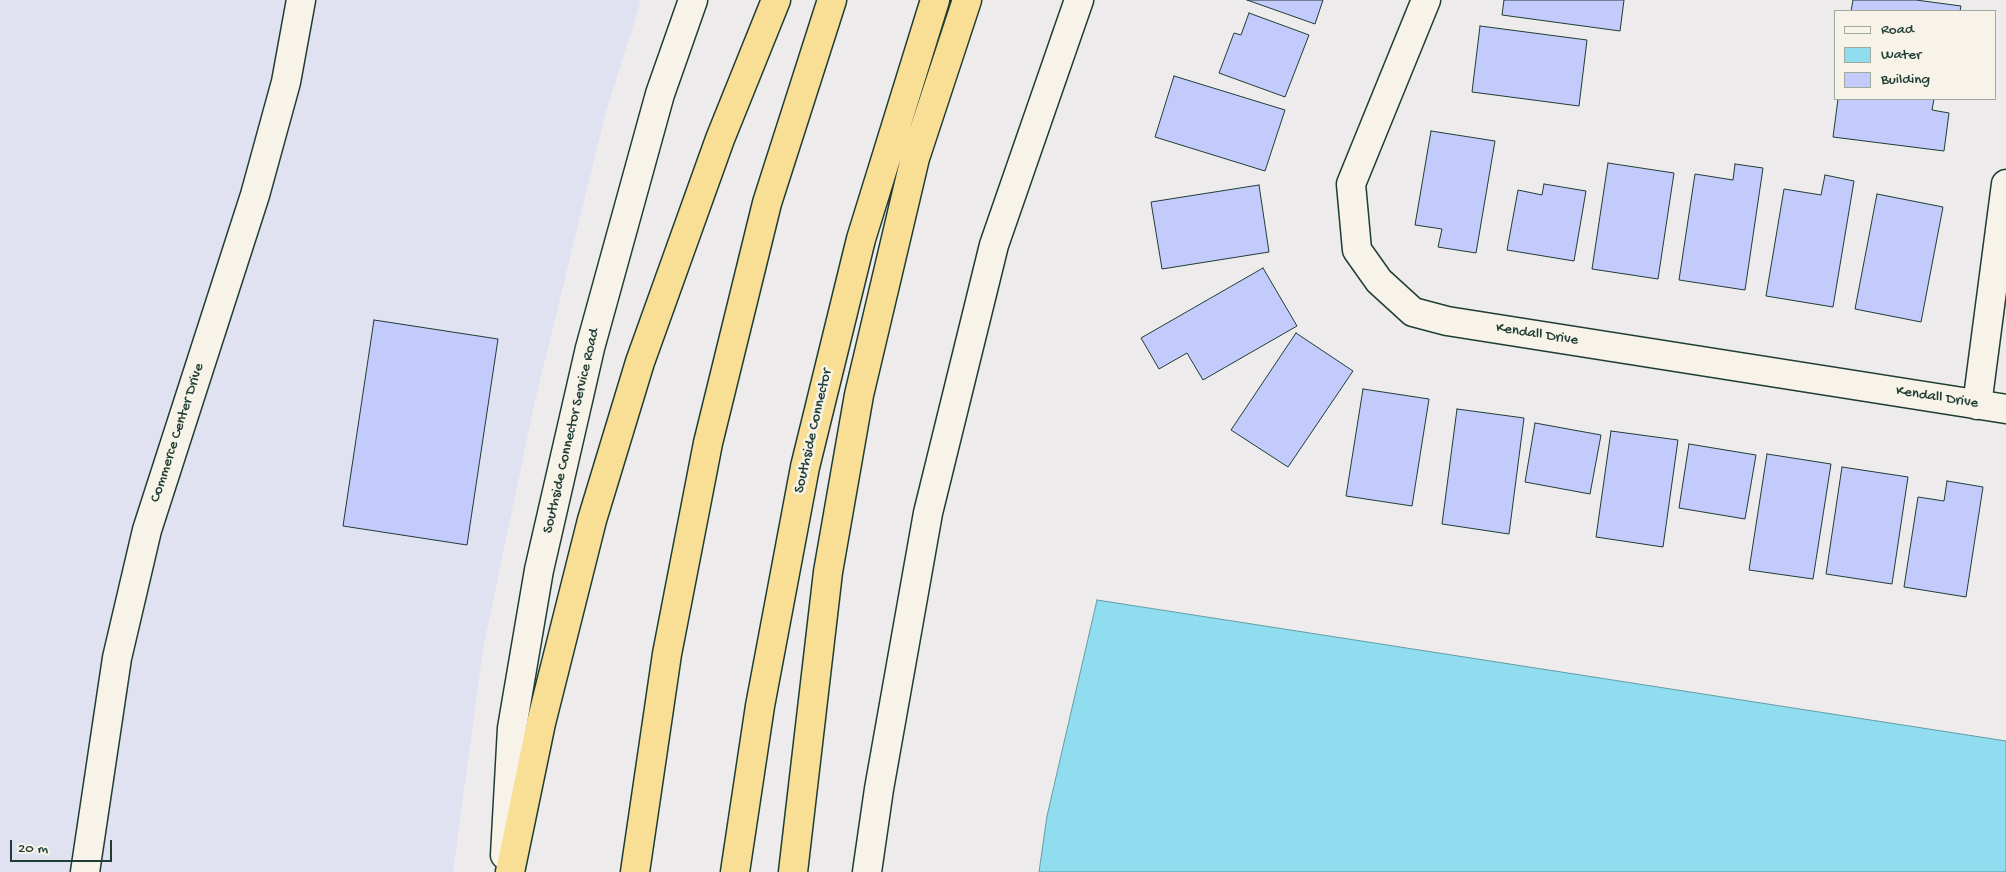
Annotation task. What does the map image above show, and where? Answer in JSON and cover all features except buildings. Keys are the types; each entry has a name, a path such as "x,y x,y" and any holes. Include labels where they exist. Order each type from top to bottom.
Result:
{"highway":[{"path":"510,872 541,722 588,539 640,362 720,139 776,0"},
{"path":"635,872 667,654 708,443 767,203 832,0"},
{"name":"Southside Connector","path":"736,872 760,706 805,467 861,239 935,0"},
{"path":"793,872 828,572 859,395 915,158 967,0"}],"street":[{"name":"Commerce Center Drive","path":"85,872 117,658 147,530 255,195 286,82 300,0"},
{"name":"Southside Connector Service Road","path":"504,872 512,728 539,570 590,348 660,94 693,0"},
{"path":"867,872 879,789 928,513 994,245 1079,0"},
{"name":"Kendall Drive","path":"1426,0 1351,184 1357,250 1379,281 1413,312 1457,322 2006,409"},
{"path":"1977,405 2006,184"}],"shaded area":[{"path":"0,0 641,0 605,115 534,405 483,649 453,872 0,872"}],"water":[{"path":"1097,600 2006,741 2006,872 1039,872 1047,816"}]}
